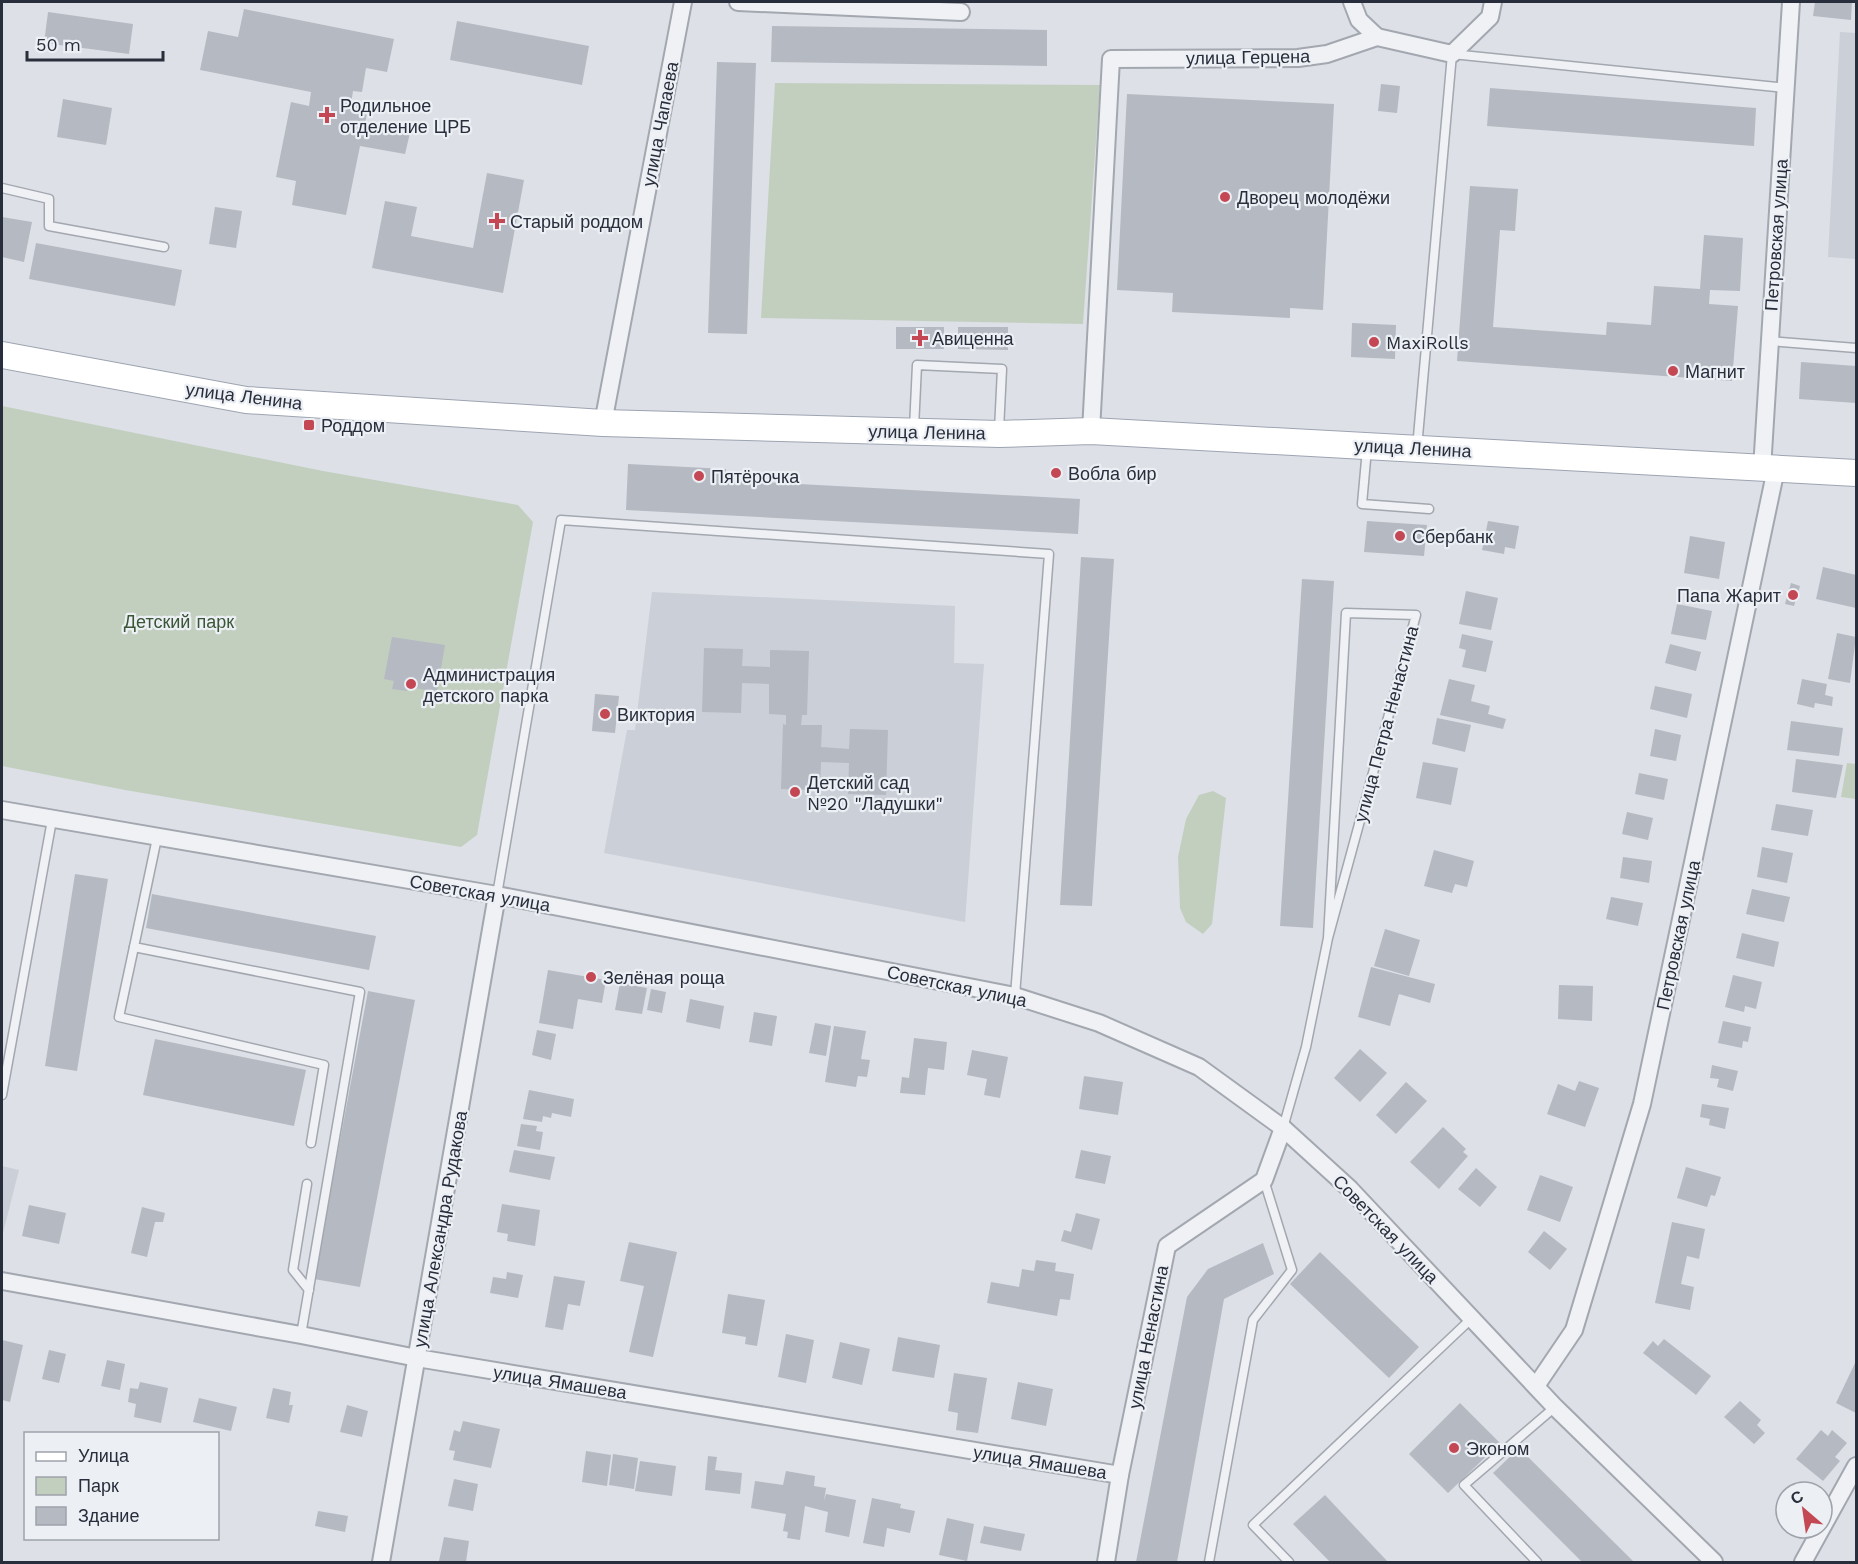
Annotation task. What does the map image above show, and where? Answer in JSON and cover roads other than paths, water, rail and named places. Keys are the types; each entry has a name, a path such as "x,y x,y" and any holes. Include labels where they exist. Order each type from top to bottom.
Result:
{"main road":[{"name":"улица Ленина","path":"2,354 246,400 603,423 999,434 1091,431 1857,473"}],"street":[{"name":"улица Чапаева","path":"603,423 683,2"},
{"path":"738,2 961,12"},
{"path":"1352,2 1359,20 1377,37 1452,54 1490,17 1493,2"},
{"name":"Петровская улица","path":"1536,1386 1574,1330 1642,1104 1769,469 1770,341 1791,2"},
{"name":"улица Герцена","path":"1091,431 1111,59 1298,58 1327,54 1377,37"},
{"name":"Советская улица","path":"2,810 497,896 1015,996 1099,1023 1198,1068 1283,1128 1350,1189 1555,1407 1714,1563"},
{"name":"улица Александра Рудакова","path":"381,1563 497,896"},
{"path":"1264,1180 1283,1128"},
{"name":"улица Ненастина","path":"1106,1563 1120,1475 1167,1246 1264,1180"},
{"name":"улица Ямашева","path":"2,1281 301,1335 417,1359 1120,1475"},
{"path":"1803,1563 1857,1466"}],"lane":[{"path":"1417,448 1452,54 1786,88"},
{"path":"2,188 49,199 49,226 164,247"},
{"path":"1770,341 1857,348"},
{"path":"914,431 917,365 1002,369 999,434"},
{"path":"1367,446 1362,504 1429,509"},
{"path":"497,896 561,520 1049,554 1015,996"},
{"name":"улица Петра Ненастина","path":"1283,1128 1306,1047 1328,938 1416,615 1346,613 1328,938"},
{"path":"2,1095 52,820"},
{"path":"157,838 119,1017 324,1065 311,1143"},
{"path":"134,947 360,992 301,1335"},
{"path":"1209,1563 1253,1320 1292,1270 1264,1180"},
{"path":"307,1184 293,1270 309,1290"},
{"path":"1289,1563 1253,1525 1471,1318"},
{"path":"1537,1563 1464,1485 1555,1407"}],"place":[{"name":"Родильное отделение ЦРБ","path":"327,115"},
{"name":"Дворец молодёжи","path":"1225,197"},
{"name":"Старый роддом","path":"497,221"},
{"name":"Авиценна","path":"920,338"},
{"name":"MaxiRolls","path":"1374,342"},
{"name":"Магнит","path":"1673,371"},
{"name":"Роддом","path":"309,425"},
{"name":"Вобла бир","path":"1056,473"},
{"name":"Пятёрочка","path":"699,476"},
{"name":"Сбербанк","path":"1400,536"},
{"name":"Папа Жарит","path":"1793,595"},
{"name":"Администрация детского парка","path":"411,684"},
{"name":"Виктория","path":"605,714"},
{"name":"Детский сад №20 \"Ладушки\"","path":"795,792"},
{"name":"Зелёная роща","path":"591,977"},
{"name":"Эконом","path":"1454,1448"}],"park label":[{"name":"Детский парк","path":"179,621"}]}
